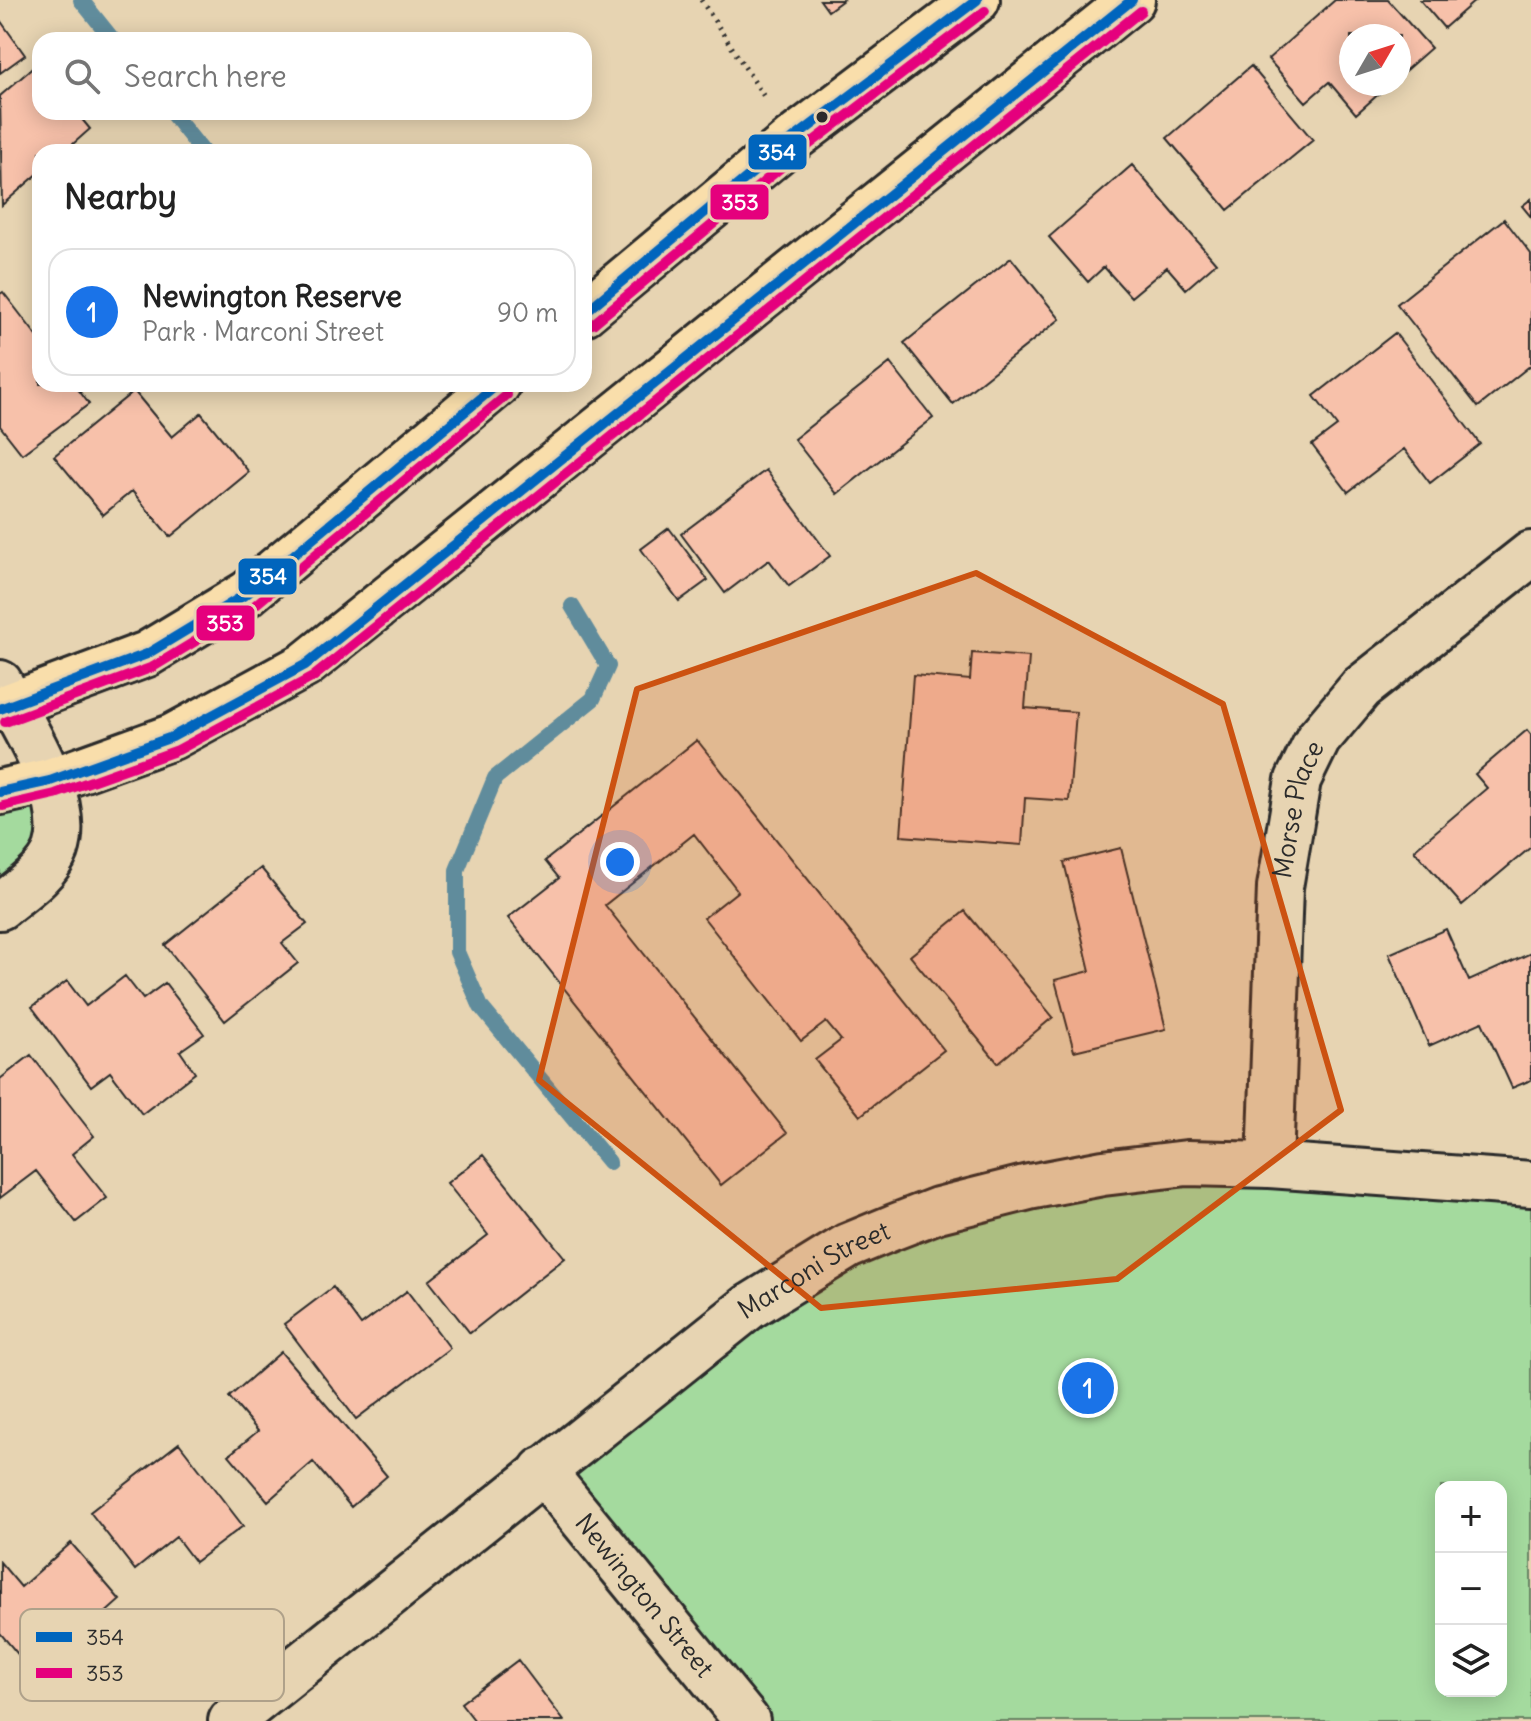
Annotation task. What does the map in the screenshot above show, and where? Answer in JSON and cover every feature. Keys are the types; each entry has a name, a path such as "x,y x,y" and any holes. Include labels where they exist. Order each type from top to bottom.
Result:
{"main road":[{"path":"592,306 793,139 977,0"},
{"path":"0,792 50,781 172,737 305,665 1132,0"},
{"path":"4,699 147,654 248,593 488,392"}],"street":[{"name":"Morse Place","path":"1270,1165 1280,887 1298,780 1318,739 1361,688 1531,554"},
{"path":"0,907 39,876 56,851 61,820 50,781 4,699"},
{"name":"Marconi Street","path":"284,1678 749,1307 860,1241 938,1210 1103,1173 1187,1163 1270,1165 1531,1184"},
{"name":"Newington Street","path":"542,1470 747,1721"},
{"name":"Marconi Street","path":"231,1721 256,1701"}],"path":[{"path":"701,0 767,101"}],"highlighted area":[{"path":"976,573 1223,704 1341,1110 1117,1279 821,1308 539,1080 637,689"}],"green space":[{"path":"50,781 61,820 0,907 0,792"},
{"path":"1103,1173 1531,1184 1531,1721 747,1721 542,1470 806,1271"}],"building":[{"path":"820,0 843,0 828,11"},
{"path":"1335,0 1388,0 1410,24 1339,24 1339,94 1329,82 1306,102 1268,59"},
{"path":"1420,0 1476,0 1444,28"},
{"path":"0,20 25,55 0,73"},
{"path":"1411,26 1431,48 1411,66"},
{"path":"1251,66 1313,140 1228,210 1167,138"},
{"path":"32,68 32,120 83,120 90,129 73,144 32,144 32,179 2,205 0,96"},
{"path":"1341,96 1376,96 1356,114"},
{"path":"1132,165 1216,263 1186,289 1167,267 1131,297 1104,267 1088,282 1049,237"},
{"path":"1531,199 1531,217 1522,206"},
{"path":"1504,219 1531,254 1531,365 1478,407 1397,304"},
{"path":"1011,258 1060,319 953,404 904,343"},
{"path":"3,292 32,330 32,392 80,392 89,404 22,454 0,426 0,294"},
{"path":"1395,333 1480,444 1430,483 1404,449 1348,492 1312,445 1337,426 1314,396"},
{"path":"890,363 933,418 837,494 794,439"},
{"path":"135,392 172,437 201,413 249,472 170,537 132,491 103,515 54,456"},
{"path":"766,470 830,556 789,586 769,560 725,593 681,534"},
{"path":"669,528 708,580 679,601 641,549"},
{"path":"972,653 1029,657 1025,708 1076,712 1069,801 1025,798 1022,845 901,836 913,675 970,680"},
{"path":"1527,730 1531,735 1531,847 1462,905 1414,850 1487,788 1475,774"},
{"path":"697,740 944,1050 860,1116 815,1060 841,1040 826,1022 801,1041 704,918 738,891 694,834 605,905 787,1133 721,1185 508,918 559,878 545,861"},
{"path":"1121,848 1166,1029 1074,1051 1055,980 1090,971 1064,862"},
{"path":"261,868 307,924 282,943 298,963 225,1021 165,945"},
{"path":"965,911 1053,1017 998,1063 910,956"},
{"path":"1446,929 1469,981 1531,953 1531,1080 1512,1088 1482,1022 1429,1046 1389,954"},
{"path":"125,976 143,999 165,983 204,1034 180,1051 195,1073 142,1114 110,1072 91,1086 32,1007 67,981 86,1006"},
{"path":"31,1055 94,1136 72,1154 107,1198 76,1222 36,1171 0,1198 0,1079"},
{"path":"483,1155 565,1258 470,1333 429,1281 488,1235 447,1183"},
{"path":"333,1287 361,1325 407,1291 450,1348 356,1419 284,1324"},
{"path":"281,1352 387,1476 351,1507 313,1462 268,1501 229,1455 258,1431 229,1397"},
{"path":"179,1443 243,1526 195,1562 176,1537 135,1570 90,1512"},
{"path":"71,1543 120,1600 110,1609 20,1609 20,1657 0,1633 0,1562 21,1587"},
{"path":"518,1660 564,1721 475,1721 461,1703"}],"waterway":[{"path":"81,0 107,32"},
{"path":"177,120 197,144"},
{"path":"572,606 608,666 593,699 495,778 457,870 457,952 481,1007 609,1162"}],"transit line":[{"name":"354","path":"592,306 793,139 977,0"},
{"name":"354","path":"0,792 50,781 172,737 305,665 1132,0"},
{"name":"353","path":"593,324 802,150 985,11"},
{"name":"353","path":"3,806 55,794 178,750 313,677 1141,11"},
{"name":"354","path":"0,709 147,654 248,593 488,392"},
{"name":"353","path":"5,722 153,667 255,605 507,395"}],"place":[{"name":"Newington Reserve","path":"1088,1388"}]}
